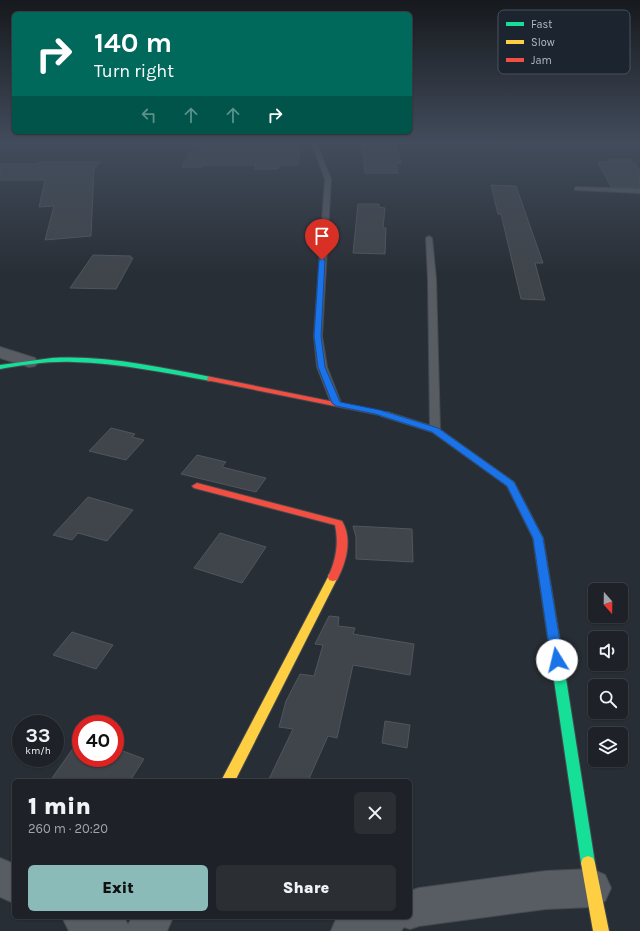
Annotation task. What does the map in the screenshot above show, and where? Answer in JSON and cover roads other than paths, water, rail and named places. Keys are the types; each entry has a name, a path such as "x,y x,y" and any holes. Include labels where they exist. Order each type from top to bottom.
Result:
{"street":[{"path":"0,352 29,362"},
{"path":"0,367 29,362 82,360 168,370 377,412 435,430 511,484 538,538 592,888 601,931"},
{"path":"197,486 339,523 343,537 341,562 229,779"},
{"path":"0,876 12,883"},
{"path":"412,909 419,906 546,890 592,888"},
{"path":"85,919 111,931"},
{"path":"145,931 153,919"},
{"path":"350,931 383,919"}],"lane":[{"path":"327,187 318,336 322,367 336,403"},
{"path":"577,189 640,191"},
{"path":"429,238 432,279 435,430"}]}
